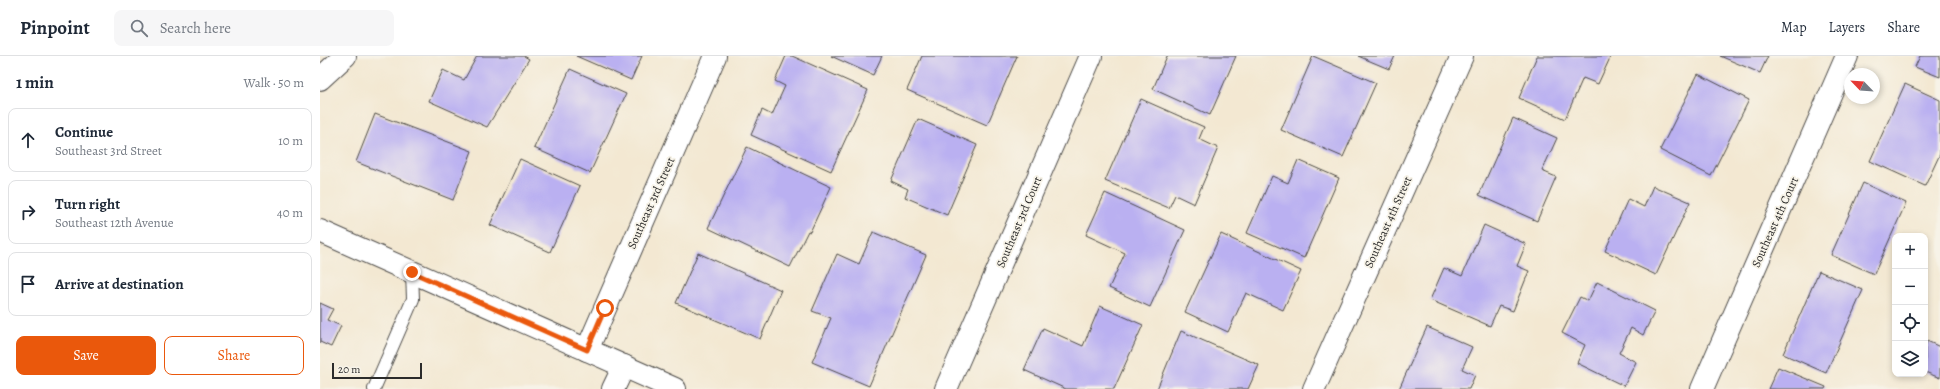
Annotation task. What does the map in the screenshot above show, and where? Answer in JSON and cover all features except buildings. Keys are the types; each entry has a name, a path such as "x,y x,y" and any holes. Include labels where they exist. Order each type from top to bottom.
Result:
{"street":[{"path":"320,79 345,56"},
{"name":"Southeast 3rd Street","path":"587,350 715,56"},
{"name":"Southeast 3rd Court","path":"946,389 1091,56"},
{"name":"Southeast 4th Street","path":"1314,389 1462,56"},
{"name":"Southeast 4th Court","path":"1702,389 1847,56"},
{"path":"320,231 675,389"},
{"path":"612,389 624,366"}],"lane":[{"path":"374,389 413,299 412,272"}],"route":[{"path":"412,272 587,350 605,308"}]}
